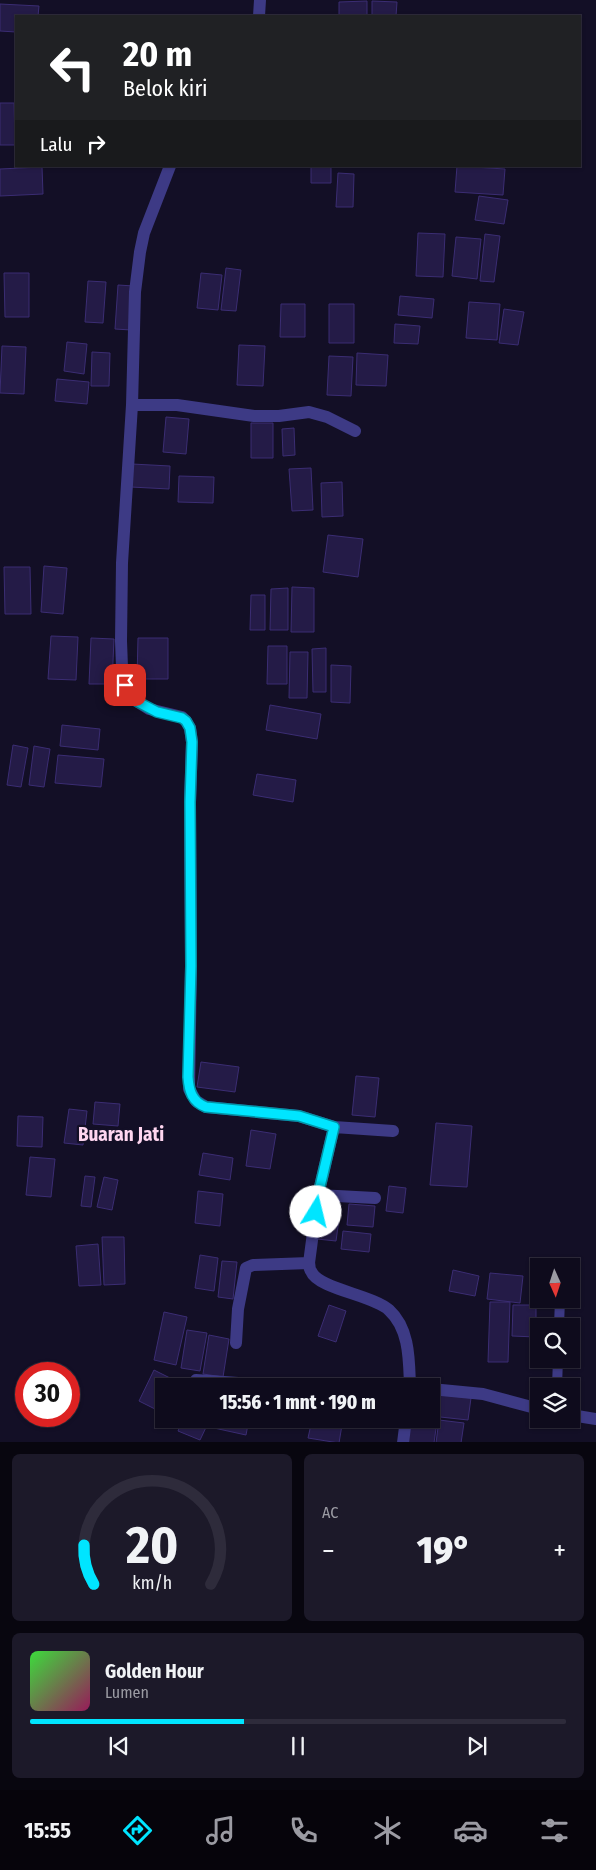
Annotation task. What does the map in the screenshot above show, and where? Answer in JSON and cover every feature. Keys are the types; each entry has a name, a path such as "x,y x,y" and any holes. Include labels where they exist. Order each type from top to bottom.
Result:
{"street":[{"path":"259,15 260,0"},
{"path":"170,167 144,233 135,292 132,405 122,563 121,620 124,676 130,697 150,710 175,715 186,721 190,728 192,742 189,1088 196,1101 206,1107 299,1116 334,1127 393,1131"},
{"path":"132,405 177,406 254,416 279,416 308,412 327,417 355,431"},
{"path":"334,1127 318,1195 309,1263 311,1271 316,1278 371,1300 389,1310 406,1338 409,1378"},
{"path":"318,1195 375,1198"},
{"path":"236,1343 238,1309 246,1268 252,1265 309,1263"},
{"path":"440,1391 483,1394 530,1407"},
{"path":"580,1416 596,1419"},
{"path":"403,1442 405,1428"}],"building":[{"path":"367,1 367,15 339,15 339,2"},
{"path":"372,1 397,2 396,15 372,15"},
{"path":"0,4 39,6 38,15 15,15 15,32 0,31"},
{"path":"0,103 14,103 15,145 0,145"},
{"path":"42,167 43,194 0,196 0,169"},
{"path":"311,167 331,167 331,183 311,183"},
{"path":"457,167 505,169 503,195 455,192"},
{"path":"338,173 354,174 353,207 336,207"},
{"path":"479,196 508,200 504,224 475,220"},
{"path":"418,233 445,234 443,277 416,276"},
{"path":"485,234 500,236 494,282 480,281"},
{"path":"456,237 481,239 477,279 452,276"},
{"path":"226,268 241,270 236,311 221,310"},
{"path":"4,273 29,273 29,317 5,317"},
{"path":"201,273 222,275 218,310 197,308"},
{"path":"88,281 106,282 103,323 85,322"},
{"path":"118,285 134,286 131,330 115,329"},
{"path":"400,296 434,299 432,318 398,315"},
{"path":"469,302 500,304 497,340 466,338"},
{"path":"281,304 305,304 305,337 280,337"},
{"path":"329,304 354,304 354,343 329,343"},
{"path":"504,309 524,312 518,345 499,343"},
{"path":"395,324 420,326 418,344 394,343"},
{"path":"67,342 87,344 84,374 64,371"},
{"path":"239,345 265,346 263,386 237,385"},
{"path":"2,346 26,347 24,394 0,393"},
{"path":"92,352 110,353 109,386 91,386"},
{"path":"357,353 388,355 386,386 356,385"},
{"path":"329,356 353,357 351,396 327,395"},
{"path":"57,379 89,382 87,404 55,401"},
{"path":"166,417 189,419 186,454 163,452"},
{"path":"251,423 273,423 273,458 251,458"},
{"path":"294,428 295,455 283,456 282,429"},
{"path":"132,464 170,466 169,489 131,487"},
{"path":"311,468 313,510 292,511 289,469"},
{"path":"179,476 214,477 213,503 178,502"},
{"path":"342,482 343,516 322,517 321,483"},
{"path":"328,535 363,539 358,577 323,572"},
{"path":"44,566 67,568 63,614 41,612"},
{"path":"4,567 30,567 31,614 5,614"},
{"path":"292,587 314,588 314,632 291,632"},
{"path":"288,588 288,630 270,630 271,589"},
{"path":"251,595 265,595 265,630 250,630"},
{"path":"51,636 78,637 76,680 48,679"},
{"path":"91,638 114,639 112,684 89,684"},
{"path":"138,638 168,638 168,679 137,679"},
{"path":"268,646 287,646 287,684 267,684"},
{"path":"326,648 326,692 313,692 312,649"},
{"path":"290,652 308,652 307,698 289,698"},
{"path":"331,665 351,666 350,703 331,702"},
{"path":"270,705 321,714 317,739 266,730"},
{"path":"62,725 100,729 98,750 60,746"},
{"path":"13,745 28,748 21,787 7,785"},
{"path":"34,746 50,749 44,787 29,785"},
{"path":"58,755 104,759 101,787 55,783"},
{"path":"257,774 296,780 293,802 253,795"},
{"path":"201,1062 239,1067 235,1092 197,1087"},
{"path":"356,1076 379,1078 375,1117 352,1115"},
{"path":"95,1102 120,1104 118,1126 93,1124"},
{"path":"69,1109 87,1111 83,1145 64,1143"},
{"path":"18,1116 43,1117 42,1147 17,1146"},
{"path":"436,1123 472,1126 467,1187 430,1185"},
{"path":"251,1130 276,1134 270,1169 246,1166"},
{"path":"203,1153 233,1158 230,1180 199,1175"},
{"path":"30,1157 55,1159 51,1197 26,1195"},
{"path":"85,1176 95,1177 91,1207 81,1206"},
{"path":"104,1177 118,1180 112,1210 97,1207"},
{"path":"389,1186 406,1188 403,1213 386,1211"},
{"path":"198,1191 223,1194 220,1226 195,1223"},
{"path":"349,1204 375,1206 373,1227 347,1225"},
{"path":"321,1210 340,1212 336,1241 317,1239"},
{"path":"343,1231 371,1234 369,1252 341,1249"},
{"path":"102,1237 124,1237 125,1284 104,1285"},
{"path":"98,1244 101,1285 79,1286 76,1246"},
{"path":"200,1255 218,1258 214,1291 195,1288"},
{"path":"222,1261 237,1262 233,1299 218,1297"},
{"path":"453,1270 479,1276 475,1296 449,1291"},
{"path":"490,1273 523,1276 520,1303 487,1299"},
{"path":"490,1302 510,1302 508,1362 488,1362"},
{"path":"329,1305 346,1311 336,1342 318,1336"},
{"path":"513,1305 530,1305 530,1308 536,1308 536,1318 530,1318 530,1337 512,1336"},
{"path":"164,1312 187,1317 176,1365 154,1360"},
{"path":"187,1330 207,1333 200,1371 181,1368"},
{"path":"209,1335 229,1339 223,1377 203,1374"},
{"path":"154,1370 170,1378 155,1378 155,1409 139,1401"},
{"path":"440,1395 471,1398 468,1420 440,1417"},
{"path":"440,1420 464,1423 461,1442 436,1442"},
{"path":"179,1428 206,1428 200,1440 178,1431"},
{"path":"214,1428 247,1428 246,1435"},
{"path":"310,1428 342,1428 339,1442 308,1438"},
{"path":"408,1428 436,1428 434,1442 406,1442"}],"district":[{"name":"Buaran Jati","path":"121,1134"}],"route":[{"path":"125,685 130,697 150,710 182,718 190,728 192,742 190,802 191,966 188,1077 191,1095 200,1105 206,1107 299,1116 334,1127 318,1195 316,1212"}]}
